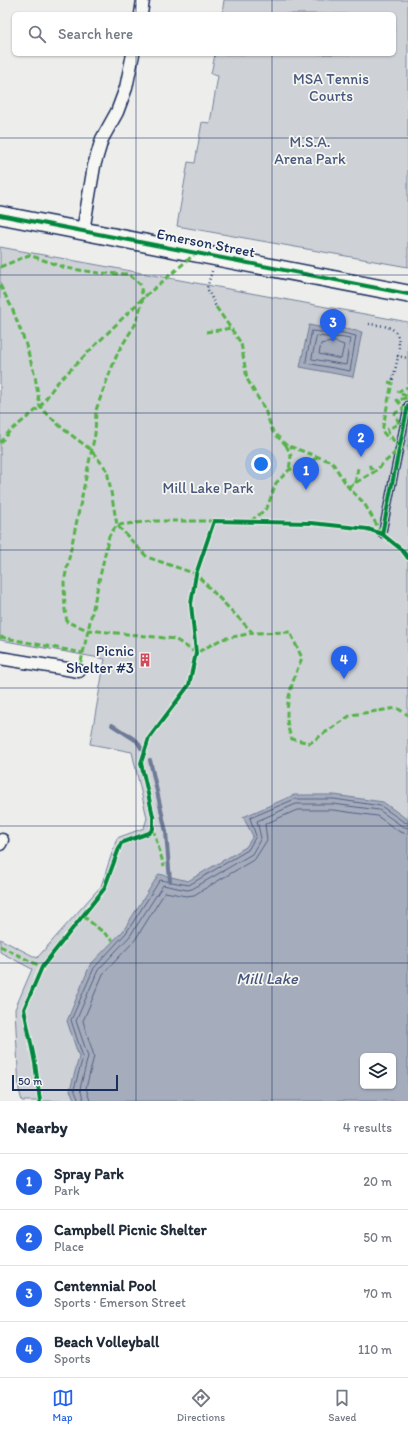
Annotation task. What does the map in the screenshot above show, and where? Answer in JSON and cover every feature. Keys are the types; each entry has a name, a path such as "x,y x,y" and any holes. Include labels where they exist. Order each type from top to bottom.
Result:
{"main road":[{"name":"Emerson Street","path":"0,215 408,294"}],"street":[{"path":"141,12 143,0"},
{"path":"83,231 94,166 102,139 117,112 126,88 133,56"},
{"path":"0,658 79,671"}],"lane":[{"path":"382,534 408,406"}],"path":[{"path":"216,257 207,288 216,307"},
{"path":"369,324 390,328 397,332 400,342 392,383"},
{"path":"397,356 408,358"}],"green space":[{"name":"M.S.A. Arena Park","path":"224,0 408,0 408,267 177,226 188,162 195,163 202,122 210,123 218,76 211,74 215,56 396,56 396,12 222,12"},
{"name":"Mill Lake Park","path":"0,247 408,322 408,1101 22,1101 19,1090 15,1009 32,969 0,952 0,939 37,958 101,886 117,838 144,828 147,818 132,752 90,744 105,659 0,640"}],"water":[{"path":"309,325 329,329 330,326 362,332 353,377 300,367"},
{"name":"Mill Lake","path":"294,795 334,795 383,802 408,820 408,1101 75,1101 70,1090 79,1057 67,1021 90,965 123,931 159,874 188,881 246,847 253,836 243,817"}],"waterway":[{"path":"112,725 137,741 141,748"},
{"path":"150,760 166,832 170,881"}],"marked path":[{"path":"0,443 9,432 40,407 56,384 143,298 196,253"},
{"path":"0,267 29,255 66,268 99,273 128,274 140,284 143,298 136,323 118,352 96,410 95,434 64,582 67,622 88,630 175,639 196,653 222,639 253,633"},
{"path":"0,285 12,308 25,342 35,376 40,407 62,428 90,449 107,470 117,525 147,557 196,574 253,633 290,632 302,658 291,687 287,709 287,719 292,739 310,743 351,715 397,708 408,715"},
{"path":"216,307 241,343 247,379 265,410 273,432 286,445 332,462 348,487 364,503 382,534"},
{"path":"206,332 232,328"},
{"path":"388,382 392,383 382,431 389,439"},
{"path":"399,449 388,432 388,429 399,424 395,413 404,409 397,400 407,398 407,396 398,393 399,391 408,387"},
{"path":"286,445 291,456 289,470"},
{"path":"348,487 374,472 399,449 408,446"},
{"path":"251,521 267,508 276,483 289,470 320,457"},
{"path":"369,465 374,472"},
{"path":"355,483 358,468"},
{"path":"79,671 109,536 117,525 154,521 214,521"},
{"path":"0,637 83,653"},
{"path":"153,829 164,866"},
{"path":"83,916 113,940"},
{"path":"0,946 42,967"}],"cycle path":[{"path":"0,215 408,294"},
{"path":"382,534 408,405"},
{"path":"40,1101 35,1063 24,1009 42,967 104,889 121,843 149,833 153,829 153,816 141,763 149,738 189,685 196,653 191,604 196,574 214,521 311,523 368,529 382,534 402,550 408,558"}],"place":[{"name":"Centennial Pool","path":"333,342"},
{"name":"Campbell Picnic Shelter","path":"361,457"},
{"name":"Spray Park","path":"306,490"},
{"name":"Picnic Shelter #3","path":"145,660"},
{"name":"Beach Volleyball","path":"344,679"}],"park label":[{"name":"MSA Tennis Courts","path":"331,88"}]}
